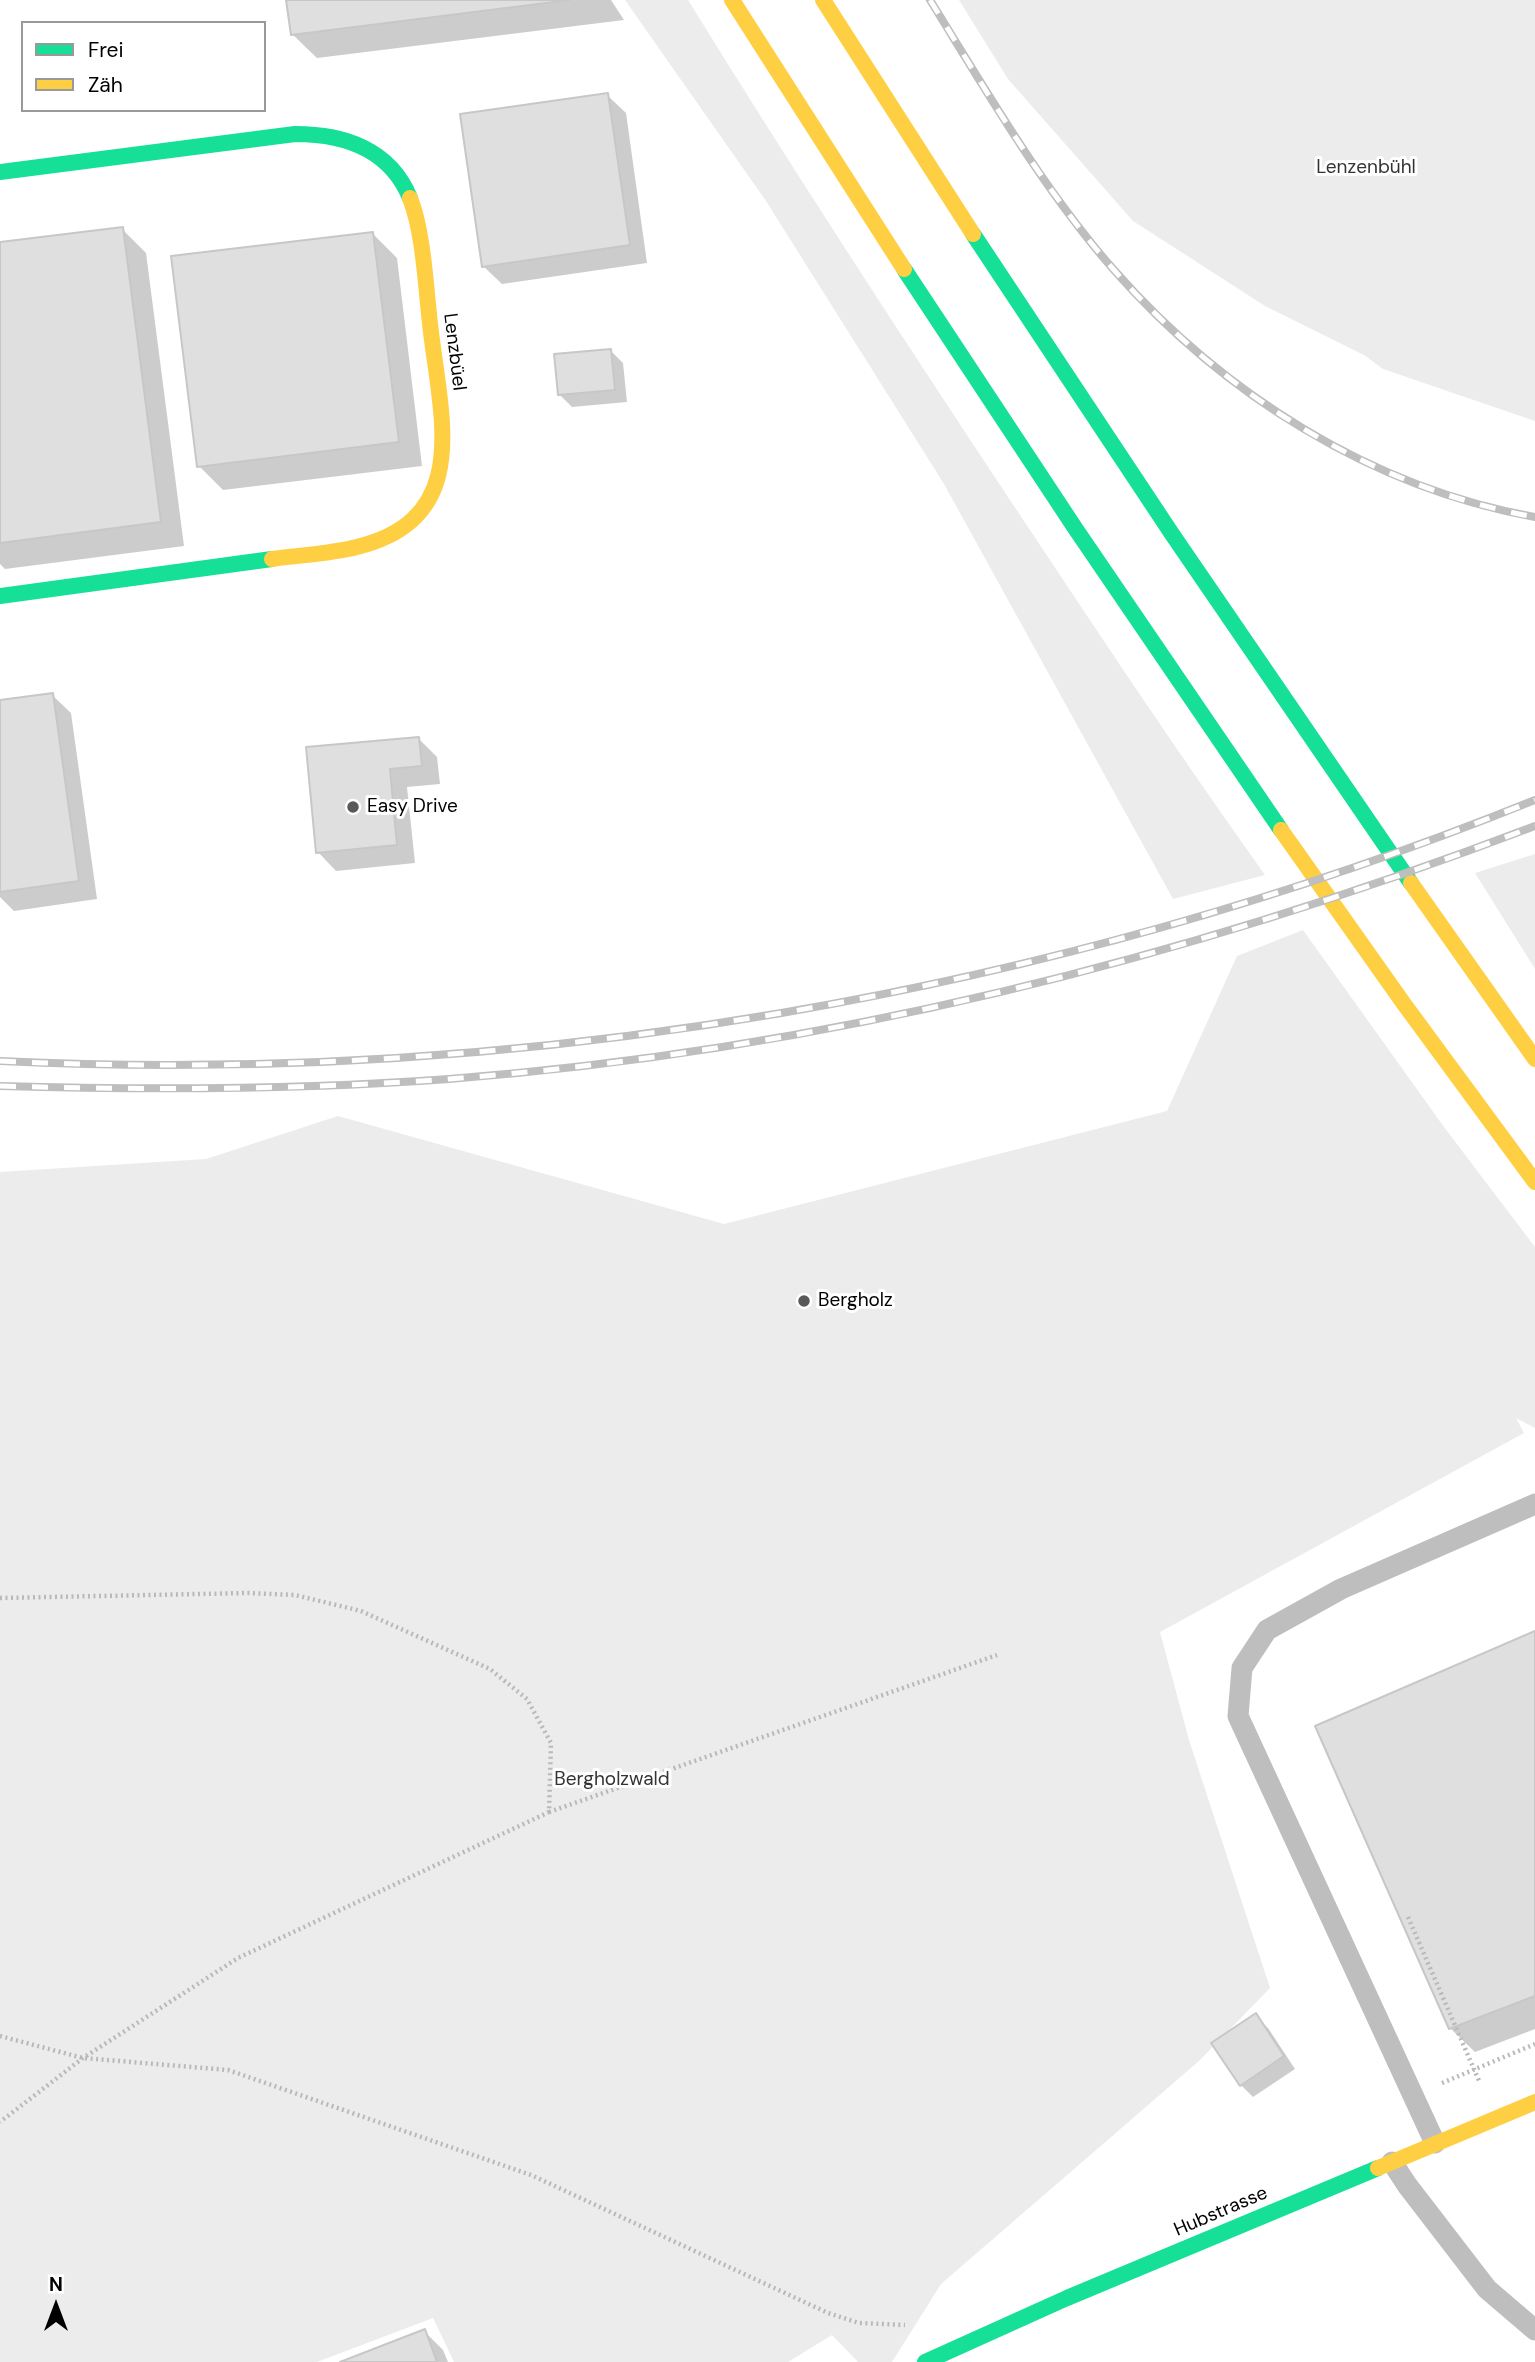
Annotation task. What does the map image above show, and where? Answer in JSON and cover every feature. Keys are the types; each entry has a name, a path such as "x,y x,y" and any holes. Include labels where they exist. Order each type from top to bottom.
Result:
{"main road":[{"path":"732,0 870,218 1110,581 1380,972 1535,1182"},
{"path":"823,0 1040,338 1279,694 1535,1059"},
{"name":"Lenzbüel","path":"0,172 295,134 339,136 378,155 393,169 412,205 444,435 444,454 438,481 425,506 411,522 375,543 341,550 0,596"},
{"name":"Hubstrasse","path":"925,2362 1068,2298 1535,2102"}],"lane":[{"path":"1435,2143 1238,1716 1242,1668 1267,1630 1342,1589 1535,1504"},
{"path":"1392,2162 1406,2185 1487,2289 1535,2330"}],"path":[{"path":"0,1598 248,1593 295,1595 360,1611 490,1669 527,1699 551,1743 549,1812"},
{"path":"0,2122 83,2058 238,1958 549,1812 997,1655"},
{"path":"1408,1917 1485,2093"},
{"path":"0,2036 83,2058 228,2070 531,2175 828,2313 859,2323 894,2323 917,2327"},
{"path":"1413,2096 1535,2044"}],"green space":[{"path":"625,0 688,0 971,441 1200,783 1265,875 1173,899 944,484 766,201"},
{"name":"Lenzenbühl","path":"959,0 1535,0 1535,421 1383,369 1364,355 1265,306 1133,221 1008,79"},
{"path":"1535,854 1535,969 1475,873"},
{"name":"Bergholzwald","path":"1303,930 1444,1127 1535,1247 1535,1428 1516,1418 1524,1433 1160,1632 1189,1740 1270,1988 1199,2061 941,2284 892,2362 858,2362 832,2335 788,2362 454,2362 433,2318 317,2362 0,2362 0,1172 206,1159 338,1116 724,1224 1167,1111 1237,956"}],"building":[{"path":"286,0 570,0 291,35"},
{"path":"608,93 630,245 482,267 460,114"},
{"path":"123,227 161,522 0,543 0,242"},
{"path":"373,232 399,442 197,467 171,256"},
{"path":"611,349 615,390 558,395 554,354"},
{"path":"53,693 79,881 0,892 0,700"},
{"name":"Easy Drive","path":"419,737 422,766 390,769 397,845 316,853 306,747"},
{"path":"1535,1631 1535,1996 1449,2029 1315,1726"},
{"path":"1256,2013 1284,2056 1240,2086 1211,2043"},
{"path":"425,2329 437,2362 340,2362"}],"railway":[{"path":"930,0 1063,207 1114,270 1157,315 1203,357 1252,395 1304,429 1359,459 1416,484 1475,503 1535,517"},
{"path":"0,1061 196,1065 392,1058 587,1041 781,1013 974,975 1164,927 1351,868 1535,800"},
{"path":"0,1086 224,1088 393,1083 589,1065 728,1046 865,1022 1001,992 1136,957 1270,918 1535,826"}],"traffic: fast":[{"path":"0,172 295,134 313,135 348,141 378,156 401,181 410,198"},
{"path":"973,234 1172,534 1411,883"},
{"path":"904,269 1075,528 1281,830"},
{"path":"0,596 272,559"},
{"path":"925,2362 1067,2298 1378,2168"}],"traffic: slow":[{"path":"732,0 904,269"},
{"path":"823,0 973,234"},
{"path":"272,559 357,547 393,534 417,515 432,492 440,466 441,405 422,249 410,198"},
{"path":"1281,830 1535,1182"},
{"path":"1411,883 1535,1059"},
{"path":"1378,2168 1535,2102"}],"place":[{"name":"Easy Drive","path":"353,807"},
{"name":"Bergholz","path":"804,1301"}]}
